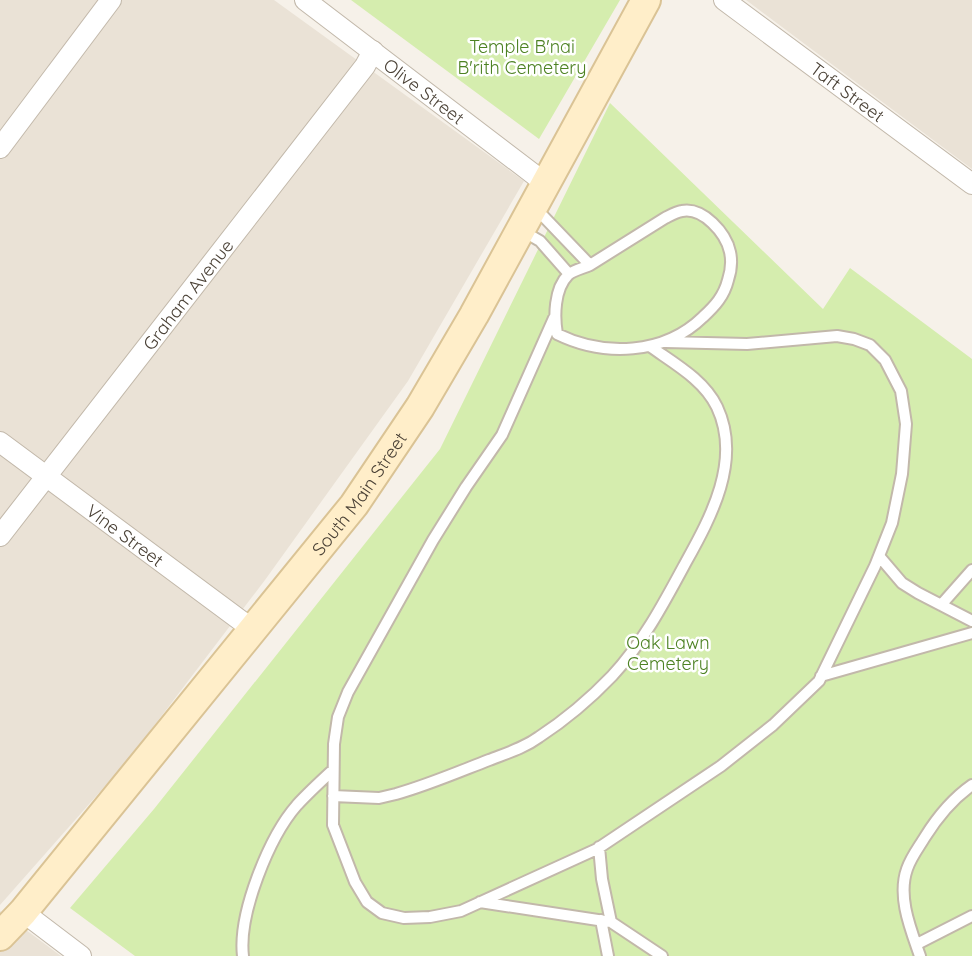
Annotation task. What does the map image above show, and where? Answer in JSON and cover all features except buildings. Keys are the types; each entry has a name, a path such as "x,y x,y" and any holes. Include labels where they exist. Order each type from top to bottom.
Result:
{"main road":[{"name":"South Main Street","path":"0,936 354,505 420,407 532,223 545,183 646,0"}],"street":[{"path":"0,148 111,0"},
{"name":"Olive Street","path":"305,0 545,183"},
{"name":"Taft Street","path":"724,0 972,184"},
{"name":"Graham Avenue","path":"0,536 365,66 374,51"},
{"name":"Vine Street","path":"0,442 252,629"},
{"path":"22,912 81,956"}],"lane":[{"path":"554,318 557,334 574,343 606,349 651,347 666,342 683,334 719,301 728,281 731,263 730,250 710,219 690,210 676,212 590,265 569,274 561,289 554,318 501,435 433,540 348,692 338,717 334,744 333,825 355,882 367,902 382,913 404,918 430,917 461,911 600,848 721,766 773,725 819,681 879,556 892,523 902,474 906,424 901,391 885,360 870,345 854,339 837,336 747,344 666,342"},
{"path":"532,223 590,265"},
{"path":"532,223 540,241 569,274"},
{"path":"333,796 380,798 396,794 517,750 538,738 589,699 614,674 636,645 672,590 713,512 719,490 726,443 717,407 708,392 698,381 651,347"},
{"path":"879,556 902,583 972,621"},
{"path":"941,606 972,570"},
{"path":"821,676 972,633"},
{"path":"243,956 242,945 256,880 279,831 296,806 333,770"},
{"path":"920,956 904,901 906,871 913,855 944,810 972,785"},
{"path":"600,848 608,956"},
{"path":"480,902 606,921 662,956"},
{"path":"917,944 972,916"}],"shaded area":[{"path":"0,0 274,0 524,181 408,381 265,580 128,760 0,905"},
{"path":"746,0 972,0 972,169"},
{"path":"0,911 26,930 61,956 0,956"}],"green space":[{"name":"Temple B'nai B'rith Cemetery","path":"351,0 620,0 539,139"},
{"name":"Oak Lawn Cemetery","path":"610,103 823,309 850,268 972,359 972,956 135,956 70,908 154,809 440,449"}]}
